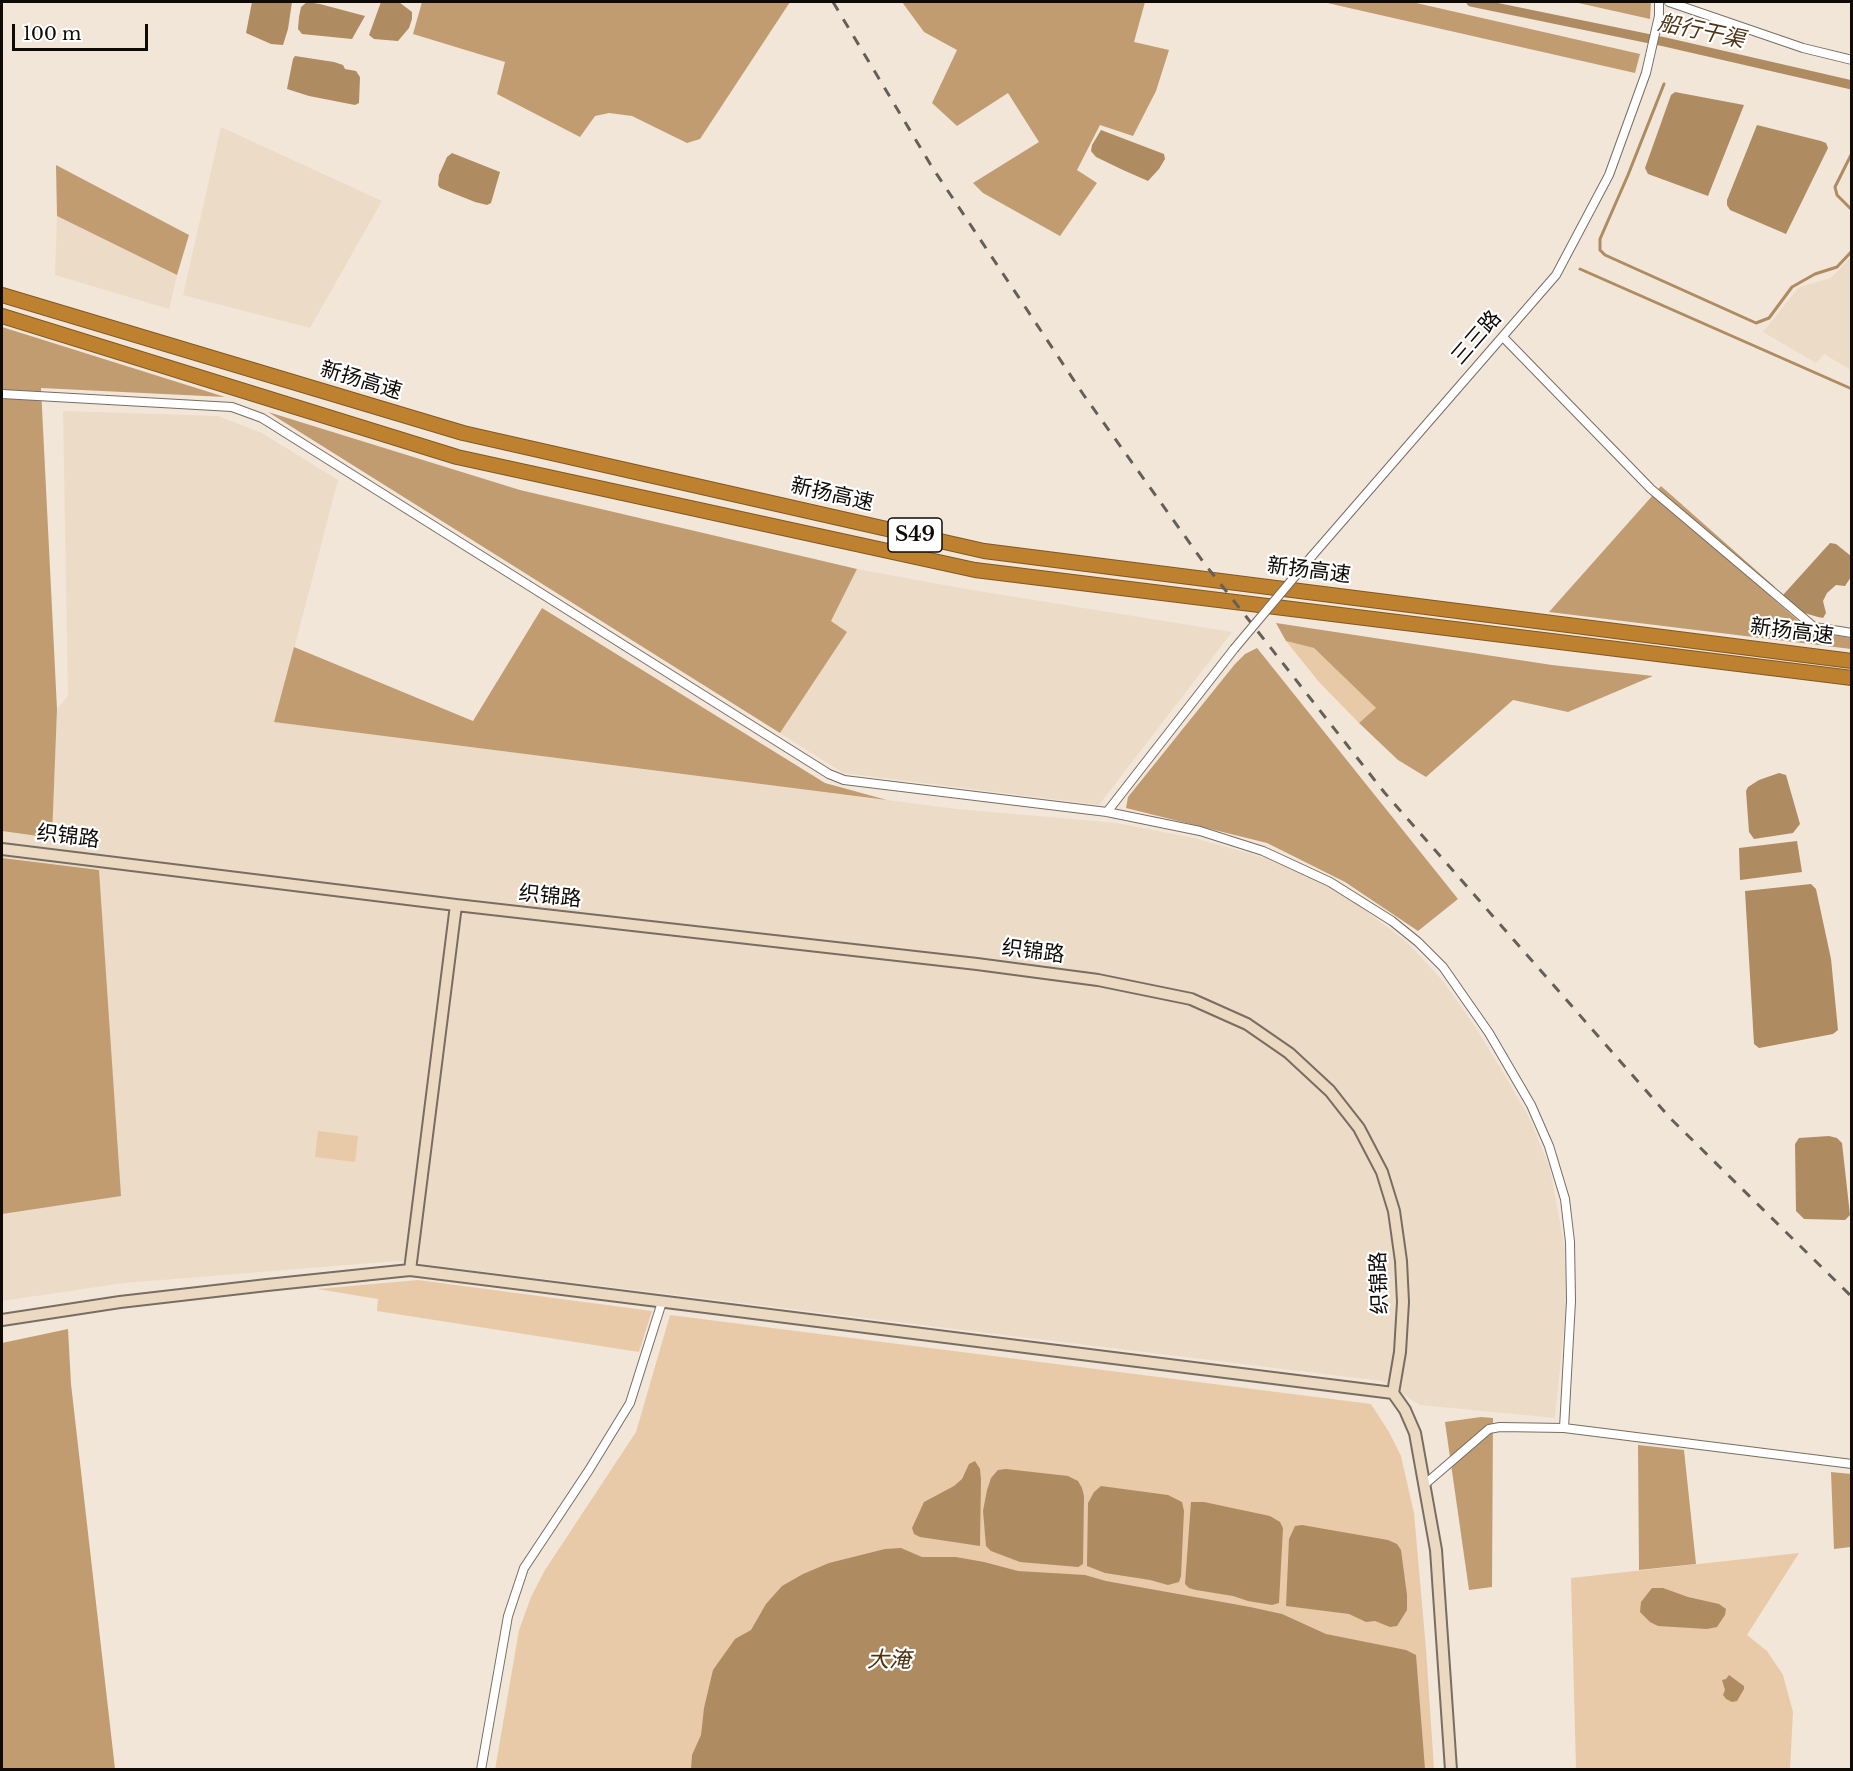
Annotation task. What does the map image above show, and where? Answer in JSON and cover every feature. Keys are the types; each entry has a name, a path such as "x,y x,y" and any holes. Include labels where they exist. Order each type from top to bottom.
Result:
{"highway":[{"name":"新扬高速","path":"2,295 463,433 984,551 1851,661"},
{"name":"新扬高速","path":"2,316 457,457 975,570 1851,678"}],"street":[{"name":"三三路","path":"1107,812 1234,649 1556,275 1609,175 1646,74 1659,16 1659,2"},
{"path":"1669,2 1803,48 1851,60"},
{"path":"1503,337 1652,489 1782,600 1814,627 1851,633"},
{"path":"2,394 231,407 262,418 829,774 854,782 1107,812 1200,831 1263,851 1330,882 1392,921 1418,942 1443,967 1489,1033 1532,1105 1549,1146 1564,1199 1570,1242 1572,1301 1564,1428"},
{"name":"织锦路","path":"2,849 456,906 977,964 1098,980 1191,999 1247,1024 1289,1053 1330,1091 1359,1128 1382,1172 1394,1210 1402,1267 1400,1352 1394,1393"},
{"path":"410,1270 456,906"},
{"path":"2,1320 226,1290 410,1270 1394,1393 1405,1410 1415,1433 1436,1550 1451,1770"},
{"path":"481,1770 508,1616 524,1568 630,1403 662,1302"},
{"path":"1424,1485 1489,1428 1500,1426 1564,1428 1851,1464"}],"shaded area":[{"path":"422,2 790,2 700,139 687,143 632,116 609,113 595,116 580,137 497,94 505,62 413,34"},
{"path":"902,2 1145,2 1134,42 1169,50 1156,91 1133,136 1100,125 1077,170 1097,183 1060,236 983,193 973,183 1039,142 1008,93 957,126 932,103 957,50 924,32"},
{"path":"1323,2 1412,2 1640,54 1635,73"},
{"path":"1574,2 1651,2 1650,19"},
{"path":"221,127 382,201 310,328 183,295"},
{"path":"56,165 189,235 177,275 57,216"},
{"path":"57,216 177,275 169,309 55,275"},
{"path":"1851,257 1851,370 1824,354 1816,363 1763,332 1799,287 1831,278"},
{"path":"2,327 225,397 41,388 57,709 52,838 2,831"},
{"path":"63,411 218,416 262,433 338,480 275,722 957,809 1117,823 1194,838 1269,859 1318,881 1358,905 1407,942 1443,981 1476,1028 1530,1119 1550,1169 1564,1244 1566,1307 1555,1418 1420,1405 1382,1381 397,1261 124,1283 2,1301 2,831 52,838 57,709 68,696"},
{"path":"268,412 520,490 857,569 831,621 847,632 780,733"},
{"path":"1661,486 1775,587 1770,596 1810,631 1851,638 1851,649 1549,612"},
{"path":"857,569 1232,632 1099,805 843,773 780,733 847,632 831,621"},
{"path":"542,608 825,783 887,800 274,722 294,647 473,721"},
{"path":"1276,623 1552,665 1653,676 1568,712 1513,700 1426,777 1398,760 1359,723 1376,708 1314,648 1286,641"},
{"path":"1286,641 1314,648 1377,709 1359,723 1319,682"},
{"path":"1257,648 1458,899 1418,931 1345,882 1267,843 1126,808 1128,797 1235,664 1245,654"},
{"path":"2,858 99,870 121,1196 2,1214"},
{"path":"318,1131 358,1136 355,1162 315,1157"},
{"path":"418,1280 652,1311 639,1352 377,1311 378,1299 317,1289"},
{"path":"670,1315 1371,1404 1401,1456 1414,1513 1434,1769 495,1770 519,1630 531,1597 545,1570 636,1432"},
{"path":"68,1329 71,1384 115,1769 2,1769 2,1343"},
{"path":"1481,1417 1493,1418 1492,1587 1469,1590 1445,1422"},
{"path":"1638,1445 1684,1450 1696,1564 1639,1570"},
{"path":"1831,1472 1851,1474 1851,1547 1834,1549"},
{"path":"1799,1553 1747,1635 1767,1651 1783,1675 1793,1712 1790,1769 1576,1769 1571,1578"}],"water":[{"path":"252,2 292,2 283,45 271,44 246,33"},
{"path":"307,2 365,16 352,39 302,34 298,29 299,17 301,7"},
{"path":"381,2 399,2 412,12 409,28 398,41 374,39 369,35"},
{"path":"295,56 334,62 343,65 345,69 356,71 360,77 359,103 355,105 287,89"},
{"path":"1675,92 1744,105 1708,196 1648,174 1645,168 1671,95"},
{"path":"1757,125 1821,141 1826,143 1828,148 1786,234 1730,210 1727,205"},
{"path":"1101,130 1164,154 1165,159 1148,181 1123,170 1096,157 1091,151"},
{"path":"452,153 500,172 491,203 487,205 475,202 440,188 439,175 447,157"},
{"path":"1830,543 1836,544 1851,556 1851,577 1845,586 1836,585 1827,593 1823,601 1826,613 1823,618 1801,612 1783,595"},
{"path":"1779,773 1786,775 1800,824 1793,833 1754,839 1749,832 1746,791 1759,780"},
{"path":"1797,841 1802,872 1740,880 1739,848"},
{"path":"1811,884 1816,889 1831,959 1838,1030 1833,1034 1759,1048 1754,1044 1745,891"},
{"path":"1829,1136 1837,1138 1842,1143 1850,1215 1845,1220 1804,1219 1796,1211 1795,1144 1799,1138"},
{"path":"975,1461 980,1469 981,1480 980,1546 920,1537 914,1534 912,1528 924,1502 954,1486 962,1479 969,1464"},
{"path":"998,1470 1068,1476 1078,1481 1084,1496 1083,1564 1078,1567 1020,1562 991,1551 986,1546 983,1511 987,1490 991,1478"},
{"path":"1101,1486 1168,1495 1182,1502 1184,1511 1179,1582 1168,1585 1105,1573 1087,1566 1088,1503 1094,1492"},
{"path":"1191,1502 1204,1502 1270,1516 1280,1522 1283,1528 1279,1603 1272,1605 1248,1601 1196,1590 1185,1584"},
{"path":"1302,1525 1388,1540 1397,1544 1401,1550 1407,1610 1397,1626 1390,1627 1375,1621 1366,1622 1349,1614 1286,1606 1289,1539 1295,1526"},
{"name":"大淹","path":"901,1548 922,1557 956,1557 1018,1571 1085,1575 1106,1581 1250,1607 1282,1614 1326,1634 1406,1650 1416,1655 1425,1769 691,1769 692,1755 701,1735 704,1708 713,1670 735,1639 751,1630 766,1604 782,1586 829,1563 885,1549"},
{"path":"1652,1588 1663,1588 1719,1604 1726,1609 1725,1615 1717,1627 1707,1629 1658,1626 1640,1612 1641,1602"},
{"path":"1729,1675 1744,1686 1737,1701 1732,1702 1723,1695 1725,1690 1722,1680"}],"waterway":[{"name":"船行干渠","path":"1471,2 1665,42 1852,85"},
{"path":"1664,84 1600,239 1600,250 1605,255 1756,323 1769,318 1792,287 1815,274 1837,267 1852,251"},
{"path":"1852,153 1835,187 1837,195 1852,210"},
{"path":"1580,269 1852,389"}],"railway":[{"path":"833,2 932,167 1083,394 1204,563 1384,792 1670,1118 1852,1297"}]}
